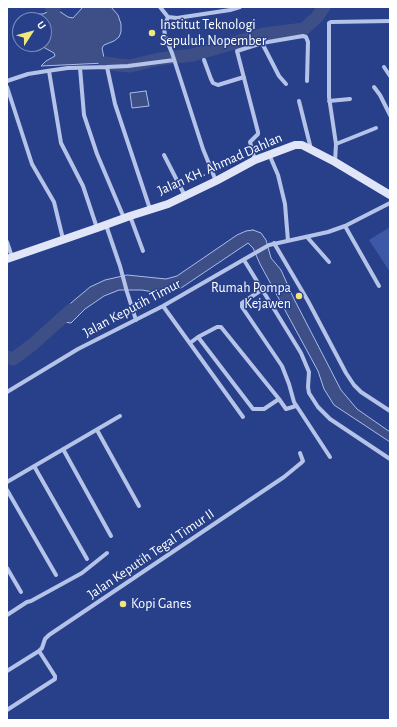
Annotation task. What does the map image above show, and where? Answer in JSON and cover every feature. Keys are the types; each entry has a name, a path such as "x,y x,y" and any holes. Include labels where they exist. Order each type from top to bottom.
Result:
{"street":[{"path":"166,7 161,8 168,17"},
{"path":"168,17 185,17 240,7"},
{"path":"168,17 164,28 165,36 203,149 216,181"},
{"path":"335,162 336,144 329,101 329,23 390,21"},
{"path":"255,160 250,142 258,134 258,132 237,51 262,43 303,36 306,37 308,42 307,81"},
{"path":"262,43 279,76 286,84"},
{"path":"7,81 28,74 68,68 107,68 128,66 173,57"},
{"path":"204,60 213,83 218,85 244,77"},
{"path":"384,67 390,76"},
{"path":"80,68 84,115 97,154 143,252"},
{"path":"107,68 117,111 150,209"},
{"path":"49,71 61,143 83,186 97,228"},
{"path":"7,87 32,164 54,202 64,239"},
{"path":"374,87 380,95 390,115"},
{"path":"329,101 350,99"},
{"path":"300,101 312,150"},
{"path":"336,144 376,128"},
{"name":"Jalan KH. Ahmad Dahlan","path":"10,258 168,204 255,160 295,145 302,145 335,162 390,196"},
{"path":"269,154 278,175 285,204 288,241"},
{"path":"164,155 185,196"},
{"path":"389,204 344,226 307,237 274,244 308,301 346,373 354,385 361,392 390,411"},
{"path":"106,225 136,320"},
{"path":"344,226 379,286"},
{"path":"307,237 329,262"},
{"path":"7,242 10,258"},
{"name":"Jalan Keputih Timur","path":"7,392 78,349 163,306 252,254 274,244"},
{"path":"244,260 301,353 309,372 309,393 318,407 330,419 390,459"},
{"path":"262,289 242,303 242,307 282,366 296,406 330,458"},
{"path":"163,306 243,417"},
{"path":"190,343 217,327 221,327 279,398 286,409 296,406"},
{"path":"198,337 253,409 264,409 279,398"},
{"path":"7,482 120,416"},
{"path":"96,430 139,506"},
{"path":"63,449 111,536"},
{"name":"Jalan Keputih Tegal Timur II","path":"7,671 39,651 42,648 45,639 49,635 294,470 302,462 300,453"},
{"path":"34,466 87,559"},
{"path":"7,490 56,575"},
{"path":"7,616 27,602 82,573 107,553"},
{"path":"7,568 21,592"},
{"path":"7,710 55,679 39,651"}],"shaded area":[{"path":"83,7 111,7 118,15 121,24 121,32 119,37 104,45 102,48 105,63 41,66 55,56 52,52 52,12 47,12 56,10 68,17 73,18"},
{"path":"146,91 149,106 132,108 130,93"},
{"path":"390,227 390,272 369,240"},
{"path":"253,230 261,233 266,240 271,258 281,270 294,299 341,390 357,409 390,432 390,442 334,405 324,389 318,371 260,264 253,248 248,243 181,288 164,294 142,290 119,290 104,296 85,309 71,323 56,321 71,303 90,287 105,280 127,275 166,279 177,276 237,235"}],"waterway":[{"path":"51,7 54,10"},
{"path":"105,63 130,66 159,59 193,55 264,34 304,29 317,17 324,7"},
{"path":"7,357 13,359 32,345 71,310"}],"place":[{"name":"Institut Teknologi Sepuluh Nopember","path":"152,33"},
{"name":"Rumah Pompa Kejawen","path":"299,296"},
{"name":"Kopi Ganes","path":"123,604"}]}
